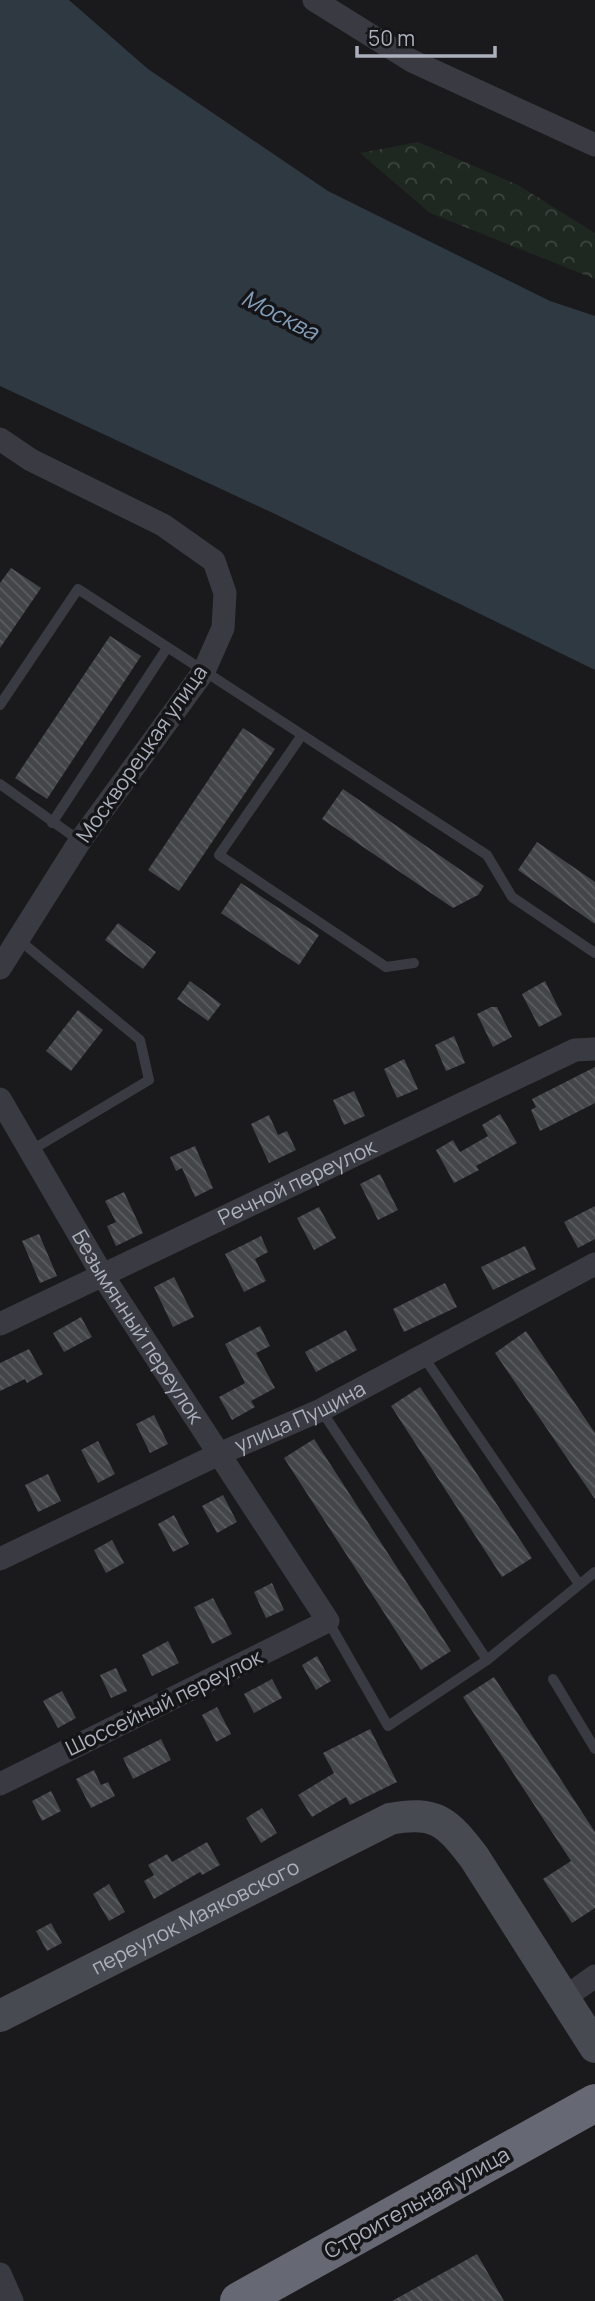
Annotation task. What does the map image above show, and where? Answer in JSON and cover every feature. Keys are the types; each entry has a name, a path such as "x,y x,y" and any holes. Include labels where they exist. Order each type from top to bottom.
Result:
{"highway":[{"name":"Строительная улица","path":"239,2301 595,2103"}],"street":[{"path":"314,0 412,61 595,145"},
{"name":"Москворецкая улица","path":"0,439 31,460 163,525 214,561 225,593 223,628 204,671 80,841 0,968"},
{"name":"Речной переулок","path":"0,1324 575,1050 595,1049"},
{"name":"Безымянный переулок","path":"0,1099 103,1276 328,1621"},
{"name":"улица Пущина","path":"0,1559 219,1454 321,1410 595,1264"},
{"name":"Шоссейный переулок","path":"0,1784 328,1621"},
{"name":"переулок Маяковского","path":"0,2016 390,1819 413,1815 434,1818 452,1829 474,1857 563,1999"},
{"path":"595,1976 563,1999 595,2047"},
{"path":"0,2274 12,2301"}],"lane":[{"path":"0,705 78,589 487,855 512,897 595,953"},
{"path":"52,823 167,648"},
{"path":"302,735 219,855 386,967 414,962"},
{"path":"0,784 80,841"},
{"path":"18,939 141,1040 149,1080 30,1151"},
{"path":"423,1356 579,1584"},
{"path":"321,1410 487,1660"},
{"path":"328,1621 388,1726 487,1660 595,1572"},
{"path":"553,1679 595,1749"}],"green space":[{"path":"418,142 518,185 595,233 595,279 430,213 360,153"}],"water":[{"name":"Москва","path":"0,0 69,0 148,69 328,191 550,301 595,316 595,670 275,514 0,386"}],"building":[{"path":"11,568 41,588 0,648 0,583"},
{"path":"110,636 141,656 47,799 15,778"},
{"path":"243,728 275,749 179,891 148,870"},
{"path":"343,789 484,886 478,895 453,908 322,819"},
{"path":"537,842 595,882 595,924 518,870"},
{"path":"241,883 319,935 299,965 221,913"},
{"path":"118,923 156,952 143,969 105,940"},
{"path":"190,981 221,1004 208,1021 177,999"},
{"path":"545,981 562,1015 539,1027 522,994"},
{"path":"497,1007 512,1037 493,1047 477,1014"},
{"path":"78,1010 103,1030 71,1071 46,1051"},
{"path":"454,1036 465,1063 446,1071 435,1045"},
{"path":"404,1059 418,1089 397,1098 384,1069"},
{"path":"595,1067 595,1103 540,1131 531,1110 536,1107 532,1099"},
{"path":"354,1091 365,1116 344,1125 333,1100"},
{"path":"500,1114 517,1143 476,1166 479,1170 454,1183 436,1150 453,1140 460,1152 488,1136 482,1125"},
{"path":"269,1115 278,1135 287,1131 296,1150 269,1163 251,1124"},
{"path":"195,1146 213,1188 195,1197 182,1168 176,1171 170,1157"},
{"path":"380,1174 398,1210 378,1220 360,1184"},
{"path":"124,1192 143,1233 116,1246 107,1226 116,1222 105,1201"},
{"path":"595,1206 595,1239 578,1248 564,1222"},
{"path":"319,1207 336,1238 314,1250 297,1218"},
{"path":"39,1234 57,1276 40,1283 22,1241"},
{"path":"261,1236 268,1252 255,1259 266,1281 244,1292 225,1254"},
{"path":"525,1246 536,1269 493,1290 481,1267"},
{"path":"174,1277 194,1317 173,1327 154,1287"},
{"path":"445,1283 457,1307 404,1332 393,1309"},
{"path":"81,1317 92,1337 64,1352 53,1333"},
{"path":"260,1326 270,1346 256,1353 275,1388 251,1401 255,1407 232,1420 219,1397 245,1383 225,1344"},
{"path":"346,1330 357,1350 316,1372 305,1352"},
{"path":"526,1331 595,1433 595,1499 495,1353"},
{"path":"29,1349 43,1374 27,1383 25,1379 0,1391 0,1363"},
{"path":"420,1387 532,1558 502,1577 391,1406"},
{"path":"154,1415 168,1444 150,1453 136,1424"},
{"path":"314,1439 451,1651 421,1670 284,1458"},
{"path":"98,1441 115,1474 98,1483 81,1450"},
{"path":"48,1474 61,1501 38,1512 25,1485"},
{"path":"223,1495 237,1522 217,1533 202,1506"},
{"path":"174,1515 189,1544 173,1552 158,1524"},
{"path":"112,1540 124,1563 106,1573 94,1550"},
{"path":"272,1583 284,1610 266,1618 254,1592"},
{"path":"213,1598 232,1634 212,1644 194,1607"},
{"path":"168,1641 179,1663 152,1676 142,1655"},
{"path":"317,1656 331,1681 316,1690 302,1665"},
{"path":"116,1668 127,1691 111,1698 100,1675"},
{"path":"494,1677 595,1832 595,1908 572,1923 543,1879 571,1861 463,1697"},
{"path":"272,1679 282,1698 254,1713 244,1694"},
{"path":"62,1691 76,1718 58,1728 43,1701"},
{"path":"217,1707 231,1734 216,1742 202,1715"},
{"path":"370,1729 397,1782 350,1805 346,1797 312,1817 298,1795 334,1773 323,1753"},
{"path":"161,1739 171,1760 133,1779 123,1758"},
{"path":"94,1770 101,1785 108,1782 115,1796 91,1808 76,1779"},
{"path":"51,1791 61,1811 42,1821 32,1801"},
{"path":"262,1808 277,1833 261,1843 246,1818"},
{"path":"207,1842 220,1865 202,1875 200,1872 154,1899 144,1881 154,1875 148,1865 167,1854 172,1862"},
{"path":"109,1884 125,1912 109,1921 93,1894"},
{"path":"51,1923 62,1943 47,1951 36,1931"},
{"path":"477,2254 504,2301 392,2301"}]}
